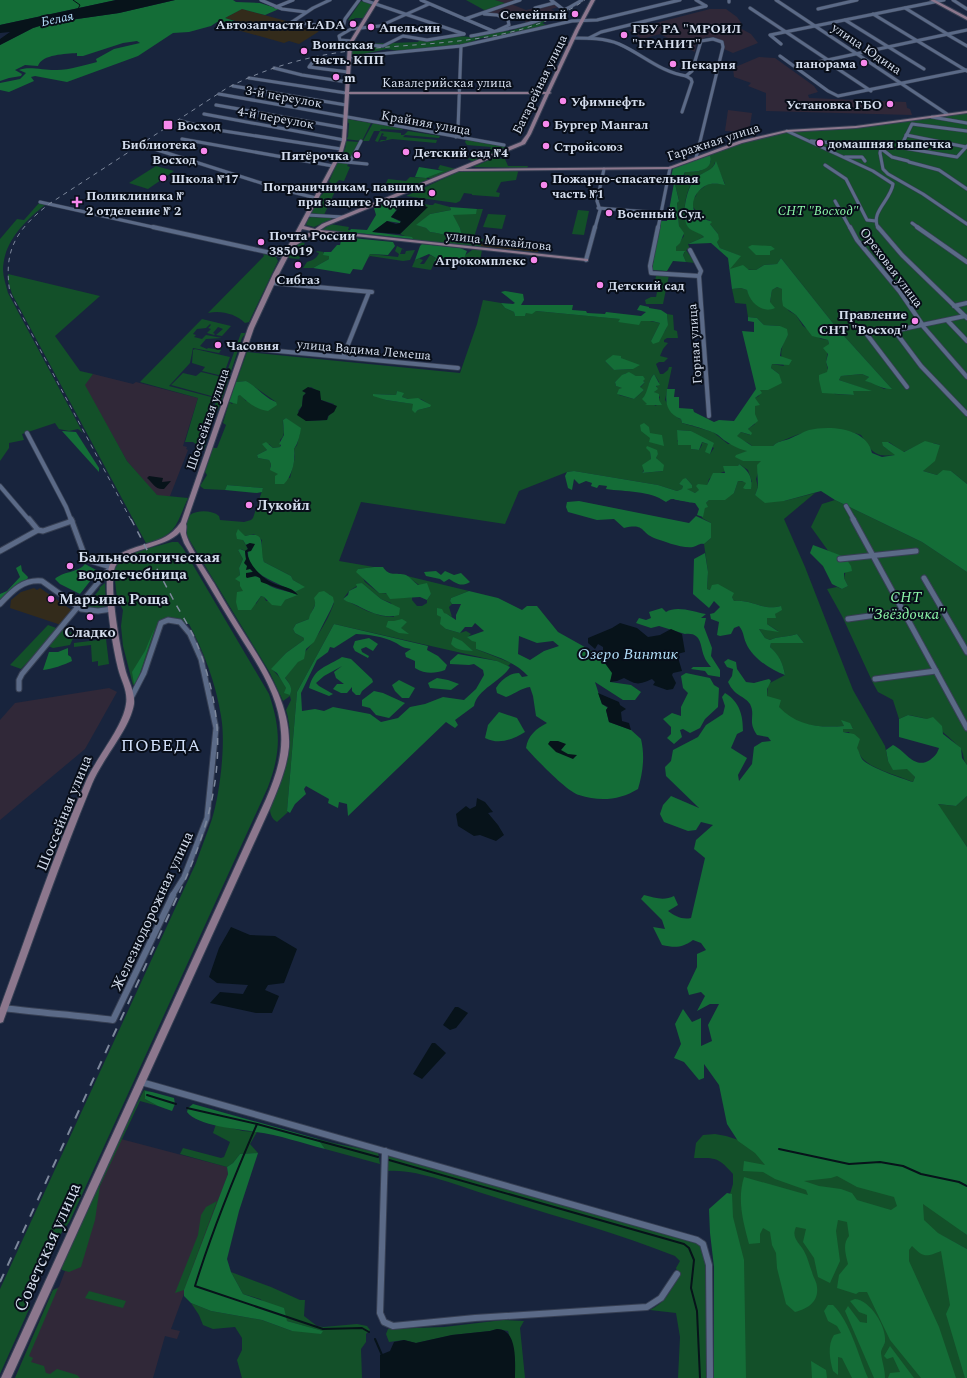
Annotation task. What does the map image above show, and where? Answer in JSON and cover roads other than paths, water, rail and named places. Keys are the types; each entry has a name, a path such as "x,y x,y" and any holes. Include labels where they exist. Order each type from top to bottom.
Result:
{"main road":[{"path":"582,20 593,0"},
{"path":"934,1 967,19"},
{"path":"350,43 376,2"},
{"name":"Батарейная улица","path":"290,248 315,229 515,147 525,141 549,93 582,20"},
{"name":"Шоссейная улица","path":"0,1019 79,805 90,779 125,717 130,700 129,690 121,663 112,609 109,578 111,568 118,558 128,552 167,541 177,533 184,523 245,348 272,283 341,149 344,140 350,43"},
{"name":"Кавалерийская улица","path":"346,94 459,92 549,93"},
{"name":"Гаражная улица","path":"460,170 670,168 755,137 787,131 856,127 967,112"},
{"name":"улица Михайлова","path":"300,227 315,229 322,232 586,260"},
{"path":"184,523 183,533 187,543"},
{"path":"167,541 177,540 187,543"},
{"name":"Советская улица","path":"6,1378 262,816 280,773 285,746 285,728 277,697 263,670 187,543"}],"street":[{"path":"261,0 276,7 295,12 306,12"},
{"path":"276,7 293,0"},
{"path":"321,0 326,2"},
{"path":"330,0 306,12 292,22 343,28 345,19 359,0"},
{"path":"364,0 376,2 404,13 464,34 427,40 403,36 383,46 362,46 340,40 339,36 344,32 359,28 378,27 404,13 429,4"},
{"path":"421,0 495,31 508,31 526,26 564,10 582,0"},
{"path":"465,19 520,0"},
{"path":"551,0 564,10"},
{"path":"349,57 461,46 582,20 597,20 680,0"},
{"path":"589,38 601,32 706,6 696,0"},
{"name":"улица Юдина","path":"776,0 947,114"},
{"path":"818,8 857,0"},
{"path":"781,44 770,35 944,0"},
{"path":"953,0 967,9"},
{"path":"535,8 554,3"},
{"path":"750,8 871,91"},
{"path":"905,8 967,46"},
{"path":"471,36 495,31 509,25 508,20 497,15 483,14"},
{"path":"873,14 967,70"},
{"path":"845,20 924,69"},
{"path":"795,67 967,30"},
{"path":"573,38 589,38 618,44 672,75 691,78 692,82 682,112"},
{"path":"686,76 692,71 701,41 713,39 722,42 707,118 696,158"},
{"path":"456,137 461,46"},
{"path":"780,56 828,91 838,96 871,91 967,70"},
{"path":"315,58 309,67 337,72 348,72"},
{"path":"274,68 302,75 347,82"},
{"path":"249,78 346,94"},
{"path":"233,86 346,105"},
{"name":"3-й переулок","path":"219,94 345,117"},
{"path":"216,105 344,128"},
{"name":"4-й переулок","path":"204,114 344,140"},
{"path":"932,116 967,123"},
{"name":"Крайняя улица","path":"345,117 504,145"},
{"path":"181,121 211,129 341,149"},
{"path":"967,131 912,124 906,135 903,148 957,156 967,146"},
{"path":"787,131 842,156 882,176 893,184 892,192 879,208 876,221 880,233 966,317"},
{"path":"906,135 967,146"},
{"path":"182,139 333,166"},
{"path":"350,162 362,141"},
{"path":"808,141 849,143 881,148 892,157 939,170 967,189"},
{"path":"145,146 280,189 316,198"},
{"path":"881,148 880,153 883,169 967,224"},
{"path":"842,156 862,157 865,160"},
{"path":"336,161 367,164"},
{"path":"824,165 846,179 867,220 876,221"},
{"path":"670,168 671,170 650,266 651,273 699,276"},
{"name":"улица Михайлова","path":"586,260 600,210 598,208 598,201 604,169"},
{"path":"40,202 285,256"},
{"name":"Ореховая улица","path":"835,202 857,240 900,292 922,324 967,377"},
{"path":"598,208 662,213"},
{"path":"307,215 343,217"},
{"path":"912,222 967,262"},
{"name":"Горная улица","path":"690,250 698,263 700,271 699,276 709,416"},
{"path":"272,283 370,292 343,357"},
{"path":"954,306 967,303"},
{"path":"907,387 865,332 894,330 966,317"},
{"path":"947,320 967,341"},
{"path":"894,330 922,366 967,414"},
{"name":"улица Вадима Лемеша","path":"245,348 458,368"},
{"path":"19,689 19,680 22,674 79,607 83,598 111,568 99,565 84,554 72,521 27,433"},
{"path":"0,486 38,530"},
{"path":"846,506 905,611 946,689 949,699 967,728"},
{"path":"0,551 38,530 43,530 72,521"},
{"path":"840,559 916,551"},
{"path":"924,578 967,652"},
{"path":"0,604 24,582 34,579 42,581 79,607 90,611 112,609"},
{"path":"848,619 905,611"},
{"name":"Железнодорожная улица","path":"4,1008 40,1013 72,1014 113,1020 152,940 168,902 184,877 207,818 209,803 208,787 216,728 201,658 190,634 185,626 180,622 168,620 162,623 144,673 130,700"},
{"path":"875,679 936,671"},
{"path":"141,1082 697,1240 703,1244 709,1265 710,1378"},
{"path":"384,1151 384,1211 380,1299 381,1318 388,1325 393,1326 475,1318 647,1307 656,1303 663,1296 677,1274"}],"water":[{"name":"Белая","path":"116,0 175,0 119,13 49,23 33,28 0,45 0,39 10,32 0,33 0,25"},
{"path":"403,203 428,207 400,234 372,232 387,221 396,224 400,223 401,221 391,217"},
{"path":"308,387 320,391 321,400 337,406 334,412 328,416 327,420 306,421 297,415 302,406 303,396 306,393 302,391"},
{"path":"149,476 163,478 162,482 171,481 164,489 161,489 156,487 147,478"},
{"path":"250,543 255,544 251,551 247,552 254,568 268,580 291,589 298,595 261,582 260,578 256,576 246,577 246,573 253,572 250,569 246,570 247,566 244,563 246,559 245,551 248,549 246,545"},
{"name":"Озеро Винтик","path":"620,623 637,628 648,637 660,635 671,629 682,634 685,652 677,654 682,671 673,673 672,675 676,683 673,689 667,690 653,685 655,682 652,679 638,683 624,678 610,682 612,673 599,655 603,651 603,647 598,644 595,649 588,643 588,638"},
{"path":"598,693 619,702 620,705 626,709 621,712 622,721 629,723 631,730 609,722 606,710 608,707 602,704"},
{"path":"550,741 558,741 566,744 561,750 568,754 577,755 573,759 556,752 548,744"},
{"path":"477,798 485,802 493,812 488,813 504,835 496,841 480,835 474,836 458,826 456,814 466,806 470,809 476,806"},
{"path":"231,927 250,935 275,936 297,949 284,983 268,985 265,990 279,996 272,1013 256,1013 210,1003 220,992 243,994 248,985 217,983 209,977 219,948"},
{"path":"455,1007 458,1007 468,1013 456,1028 450,1030 443,1025"},
{"path":"432,1043 435,1043 446,1053 422,1079 413,1074"},
{"path":"497,1329 504,1330 512,1341 515,1356 515,1378 380,1378 380,1355 390,1351 394,1342 404,1340 416,1343 452,1335"}],"waterway":[{"path":"73,0 80,5 78,9"},
{"path":"147,1095 176,1104"},
{"path":"187,1108 257,1124"},
{"path":"257,1124 378,1157"},
{"path":"257,1124 224,1204 195,1286 323,1329 362,1328 369,1332"},
{"path":"779,1149 849,1164 880,1162 903,1166 921,1174 959,1182 967,1186"},
{"path":"389,1160 684,1244 689,1248 694,1260 691,1288 697,1311 700,1378"},
{"path":"375,1339 382,1355"}],"railway":[{"path":"131,520 10,293 8,265 14,242 20,232 49,204 227,88 255,75 283,65 327,54 373,48 468,40 499,35 529,27 558,16 585,0"},
{"path":"131,519 195,639 207,674 215,707 218,738 212,800 192,863 178,896"},
{"path":"0,1282 178,895"}],"place":[{"name":"Семейный","path":"575,14"},
{"name":"Автозапчасти LADA","path":"353,24"},
{"name":"Апельсин","path":"371,27"},
{"name":"ГБУ РА \"МРОИЛ \"ГРАНИТ\"","path":"624,35"},
{"name":"Воинская часть. КПП","path":"304,51"},
{"name":"панорама","path":"864,63"},
{"name":"Пекарня","path":"673,64"},
{"name":"m","path":"336,77"},
{"name":"Уфимнефть","path":"563,101"},
{"name":"Установка ГБО","path":"890,104"},
{"name":"Бургер Мангал","path":"546,124"},
{"name":"Восход","path":"168,125"},
{"name":"домашняя выпечка","path":"820,143"},
{"name":"Стройсоюз","path":"546,146"},
{"name":"Библиотека Восход","path":"204,151"},
{"name":"Детский сад №4","path":"406,152"},
{"name":"Пятёрочка","path":"357,155"},
{"name":"Школа №17","path":"163,178"},
{"name":"Пожарно-спасательная часть №1","path":"544,185"},
{"name":"Пограничникам, павшим при защите Родины","path":"432,193"},
{"name":"Поликлиника № 2 отделение № 2","path":"77,202"},
{"name":"Военный Суд.","path":"609,213"},
{"name":"Почта России 385019","path":"261,242"},
{"name":"Агрокомплекс","path":"534,260"},
{"name":"Сибгаз","path":"298,265"},
{"name":"Детский сад","path":"600,285"},
{"name":"Правление СНТ \"Восход\"","path":"915,321"},
{"name":"Часовня","path":"218,345"},
{"name":"Лукойл","path":"249,505"},
{"name":"Бальнеологическая водолечебница","path":"70,566"},
{"name":"Марьина Роща","path":"51,599"},
{"name":"Сладко","path":"90,617"}],"district":[{"name":"ПОБЕДА","path":"161,745"}],"park label":[{"name":"СНТ \"Восход\"","path":"818,210"},
{"name":"СНТ \"Звёздочка\"","path":"906,606"}]}
